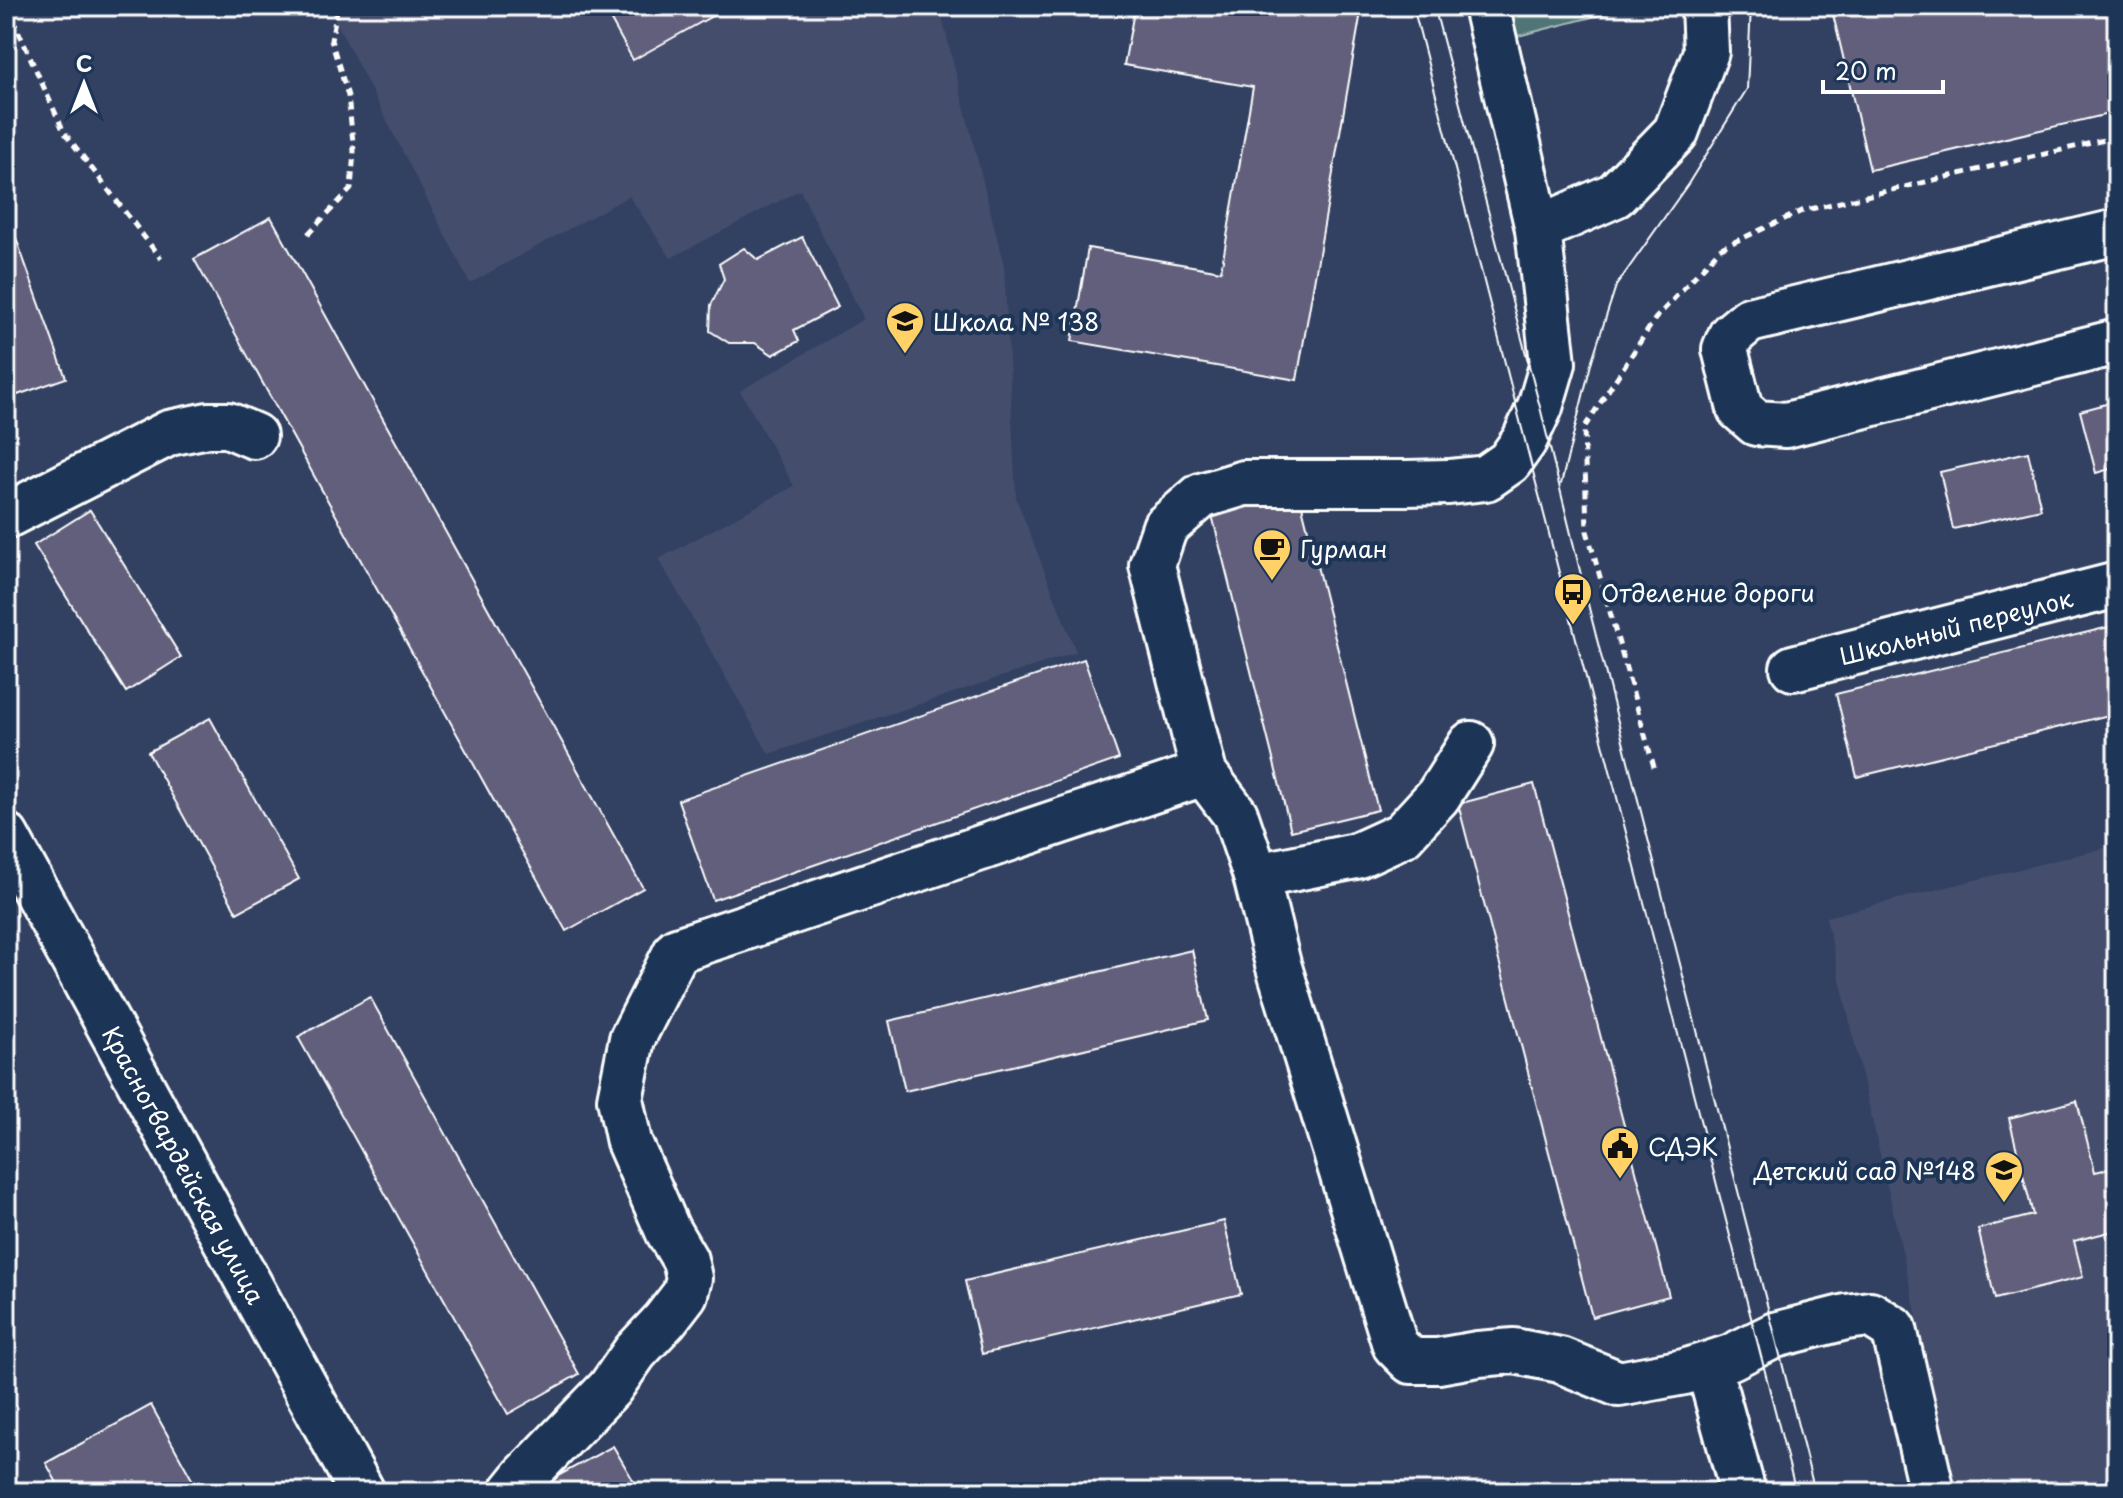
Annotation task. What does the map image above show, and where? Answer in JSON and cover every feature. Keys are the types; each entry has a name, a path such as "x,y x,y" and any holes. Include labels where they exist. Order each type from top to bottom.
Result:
{"main road":[{"path":"1486,6 1538,229 1553,363 1540,407 1524,441 1509,462 1486,478 1449,482 1244,483 1201,496 1165,527 1152,565 1204,773 1235,814 1395,1345 1411,1361 1438,1361 1514,1351 1560,1360 1619,1384 1684,1372 1731,1357 1775,1335 1870,1314 1894,1329 1932,1492"},
{"path":"1538,229 1615,195 1676,132 1706,52 1704,6"},
{"path":"2117,232 1749,320 1731,335 1725,349 1740,409 1756,423 1786,425 2117,342"},
{"path":"6,516 169,433 208,425 228,425 254,436"},
{"name":"Школьный переулок","path":"1793,668 2117,585"},
{"path":"1256,876 1356,856 1402,835 1438,796 1471,744"},
{"path":"512,1492 610,1388 635,1352 685,1294 689,1278 685,1260 668,1231 629,1142 620,1099 632,1039 677,950 1204,773"},
{"name":"Красногвардейская улица","path":"6,836 362,1492"},
{"path":"1708,1365 1743,1492"}],"path":[{"path":"7,6 64,132 161,259"},
{"path":"308,234 351,189 354,151 348,96 331,40 338,6"},
{"path":"1654,767 1587,531 1584,428 1655,319 1721,248 1802,211 2117,137"}],"shaded area":[{"name":"Школа № 138","path":"328,6 939,6 1004,266 1016,498 1076,652 769,754 659,559 794,486 740,391 864,319 800,190 671,258 629,196 470,283"},
{"name":"Детский сад №148","path":"2117,845 2117,1492 1957,1492 1826,917"}],"green space":[{"path":"1536,6 1635,6 1518,36 1509,13"}],"building":[{"path":"603,6 730,6 633,60"},
{"path":"1135,6 1325,6 1361,12 1297,380 1072,341 1088,248 1221,271 1253,87 1124,65"},
{"path":"1831,6 2117,6 2117,112 1870,170"},
{"path":"6,210 66,378 6,399"},
{"path":"271,217 643,888 566,931 194,259"},
{"path":"802,237 838,307 794,330 799,341 773,355 755,343 729,343 710,331 711,305 724,279 719,264 744,248 758,260"},
{"path":"2117,401 2117,467 2096,473 2080,411"},
{"path":"2028,452 2041,509 1953,529 1940,472"},
{"path":"1299,494 1378,810 1291,831 1212,515"},
{"path":"90,510 181,657 126,692 34,545"},
{"path":"2117,625 2117,713 1857,777 1836,694"},
{"path":"1084,659 1119,759 713,900 678,800"},
{"path":"210,718 299,879 237,913 148,752"},
{"path":"1534,784 1669,1296 1592,1317 1458,804"},
{"path":"1192,950 1208,1020 905,1091 889,1021"},
{"path":"370,997 579,1374 508,1414 298,1037"},
{"path":"2077,1101 2095,1172 2117,1167 2117,1230 2074,1241 2083,1277 1995,1299 1978,1229 2033,1215 2009,1118"},
{"path":"1224,1221 1241,1294 982,1354 965,1281"},
{"path":"151,1405 199,1492 62,1492 46,1463"},
{"path":"613,1446 640,1492 530,1491"}],"tram line":[{"path":"1413,6 1796,1492"},
{"path":"1434,6 1540,407 1815,1492"},
{"path":"1561,484 1592,360 1616,286 1688,184 1747,89 1751,6"}],"place":[{"name":"Школа № 138","path":"905,355"},
{"name":"Гурман","path":"1272,582"},
{"name":"Отделение дороги","path":"1573,626"},
{"name":"СДЭК","path":"1620,1180"},
{"name":"Детский сад №148","path":"2004,1204"}]}
